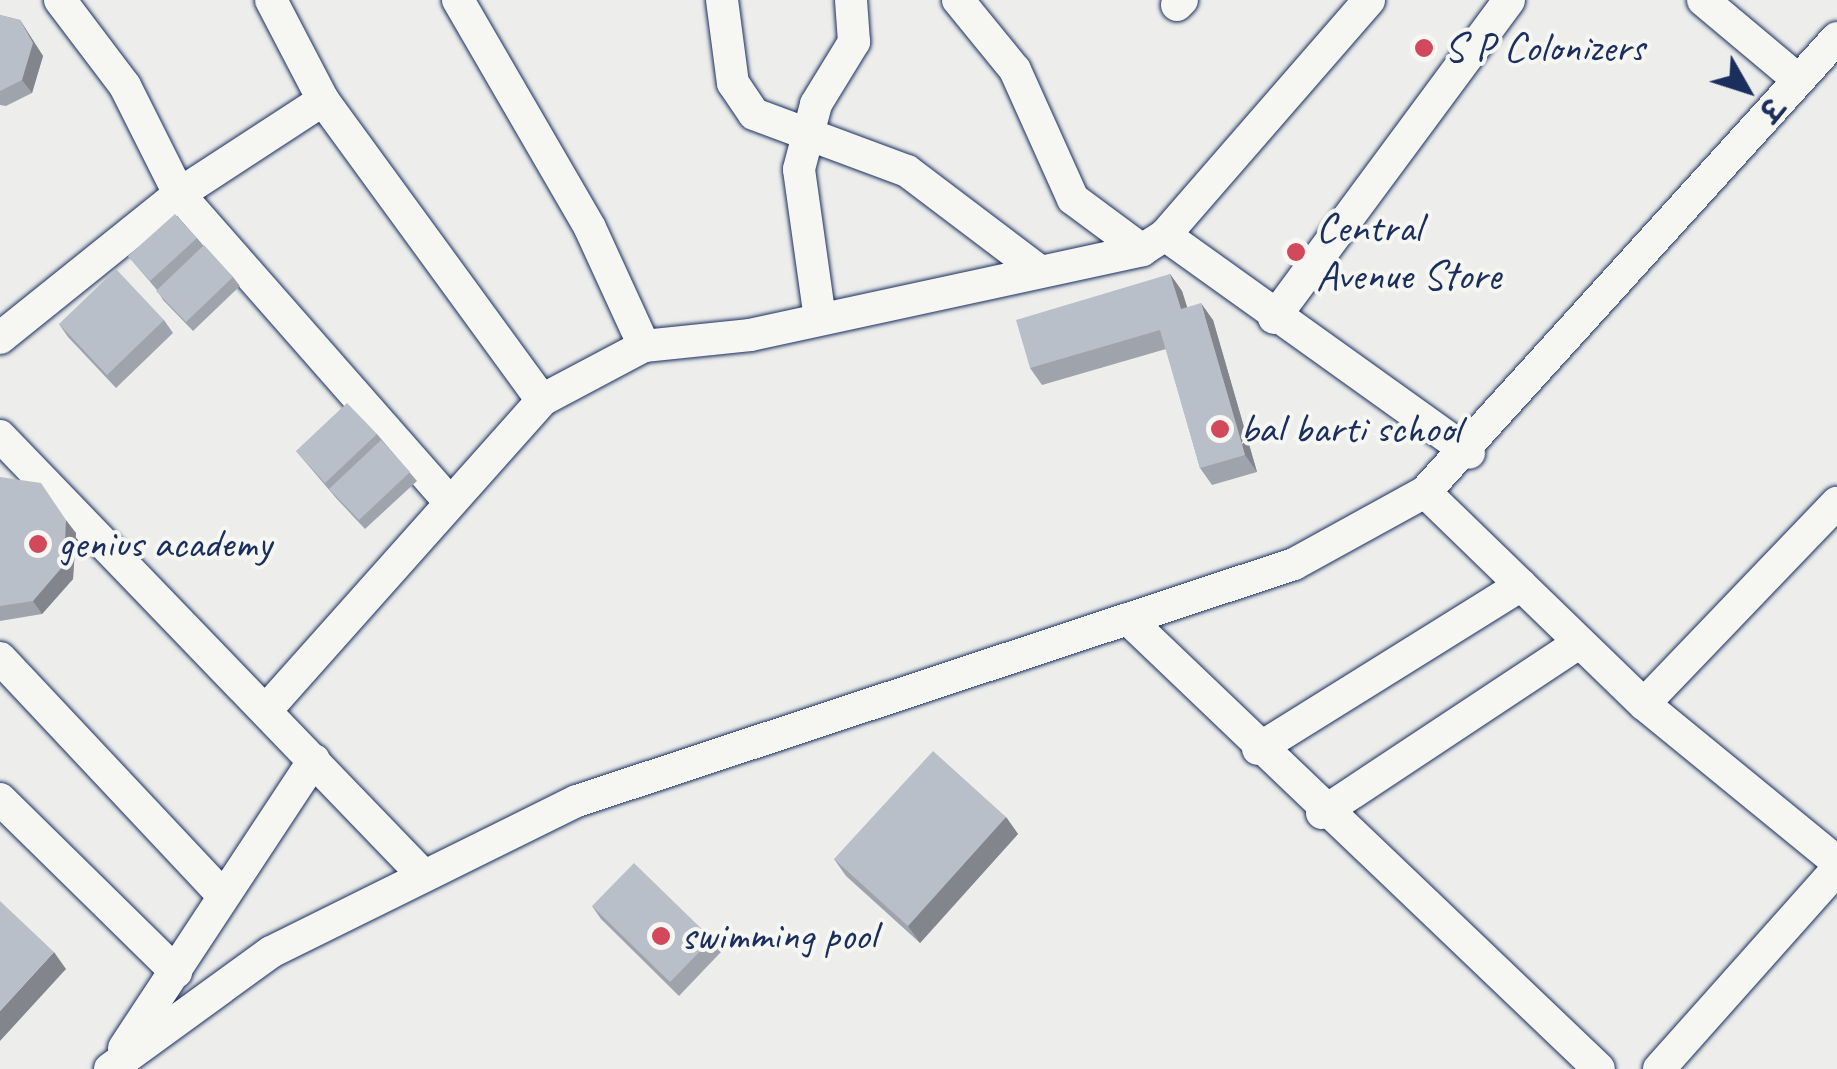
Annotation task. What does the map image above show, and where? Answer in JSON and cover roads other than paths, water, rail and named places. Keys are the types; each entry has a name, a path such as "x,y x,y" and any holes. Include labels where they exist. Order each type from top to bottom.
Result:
{"street":[{"path":"60,0 124,86 179,194 446,498"},
{"path":"271,0 323,100 542,400"},
{"path":"458,0 590,228 644,346"},
{"path":"722,0 733,83 754,114 804,136 908,171 1039,271"},
{"path":"820,320 800,169 804,136 854,42 851,0"},
{"path":"958,0 1016,70 1073,199 1154,242 1274,318 1469,453"},
{"path":"268,708 446,498 542,400 644,346 820,320 1154,242 1369,0"},
{"path":"1274,318 1509,0"},
{"path":"1702,0 1798,79"},
{"path":"110,1069 271,952 420,872 577,801 1294,564 1426,492 1469,453 1837,38"},
{"path":"0,338 179,194 323,100"},
{"path":"0,436 268,708 420,872"},
{"path":"1426,492 1644,704 1837,865 1660,1069"},
{"path":"1644,704 1837,503"},
{"path":"1258,749 1521,585"},
{"path":"1128,619 1322,812 1599,1069"},
{"path":"1322,812 1579,644"},
{"path":"0,658 220,893"},
{"path":"110,1069 176,972 220,893 314,760"},
{"path":"0,798 176,972"}],"place":[{"name":"S P Colonizers","path":"1424,48"},
{"name":"Central Avenue Store","path":"1296,252"},
{"name":"bal barti school","path":"1220,429"},
{"name":"genius academy","path":"38,544"},
{"name":"swimming pool","path":"661,936"}]}
